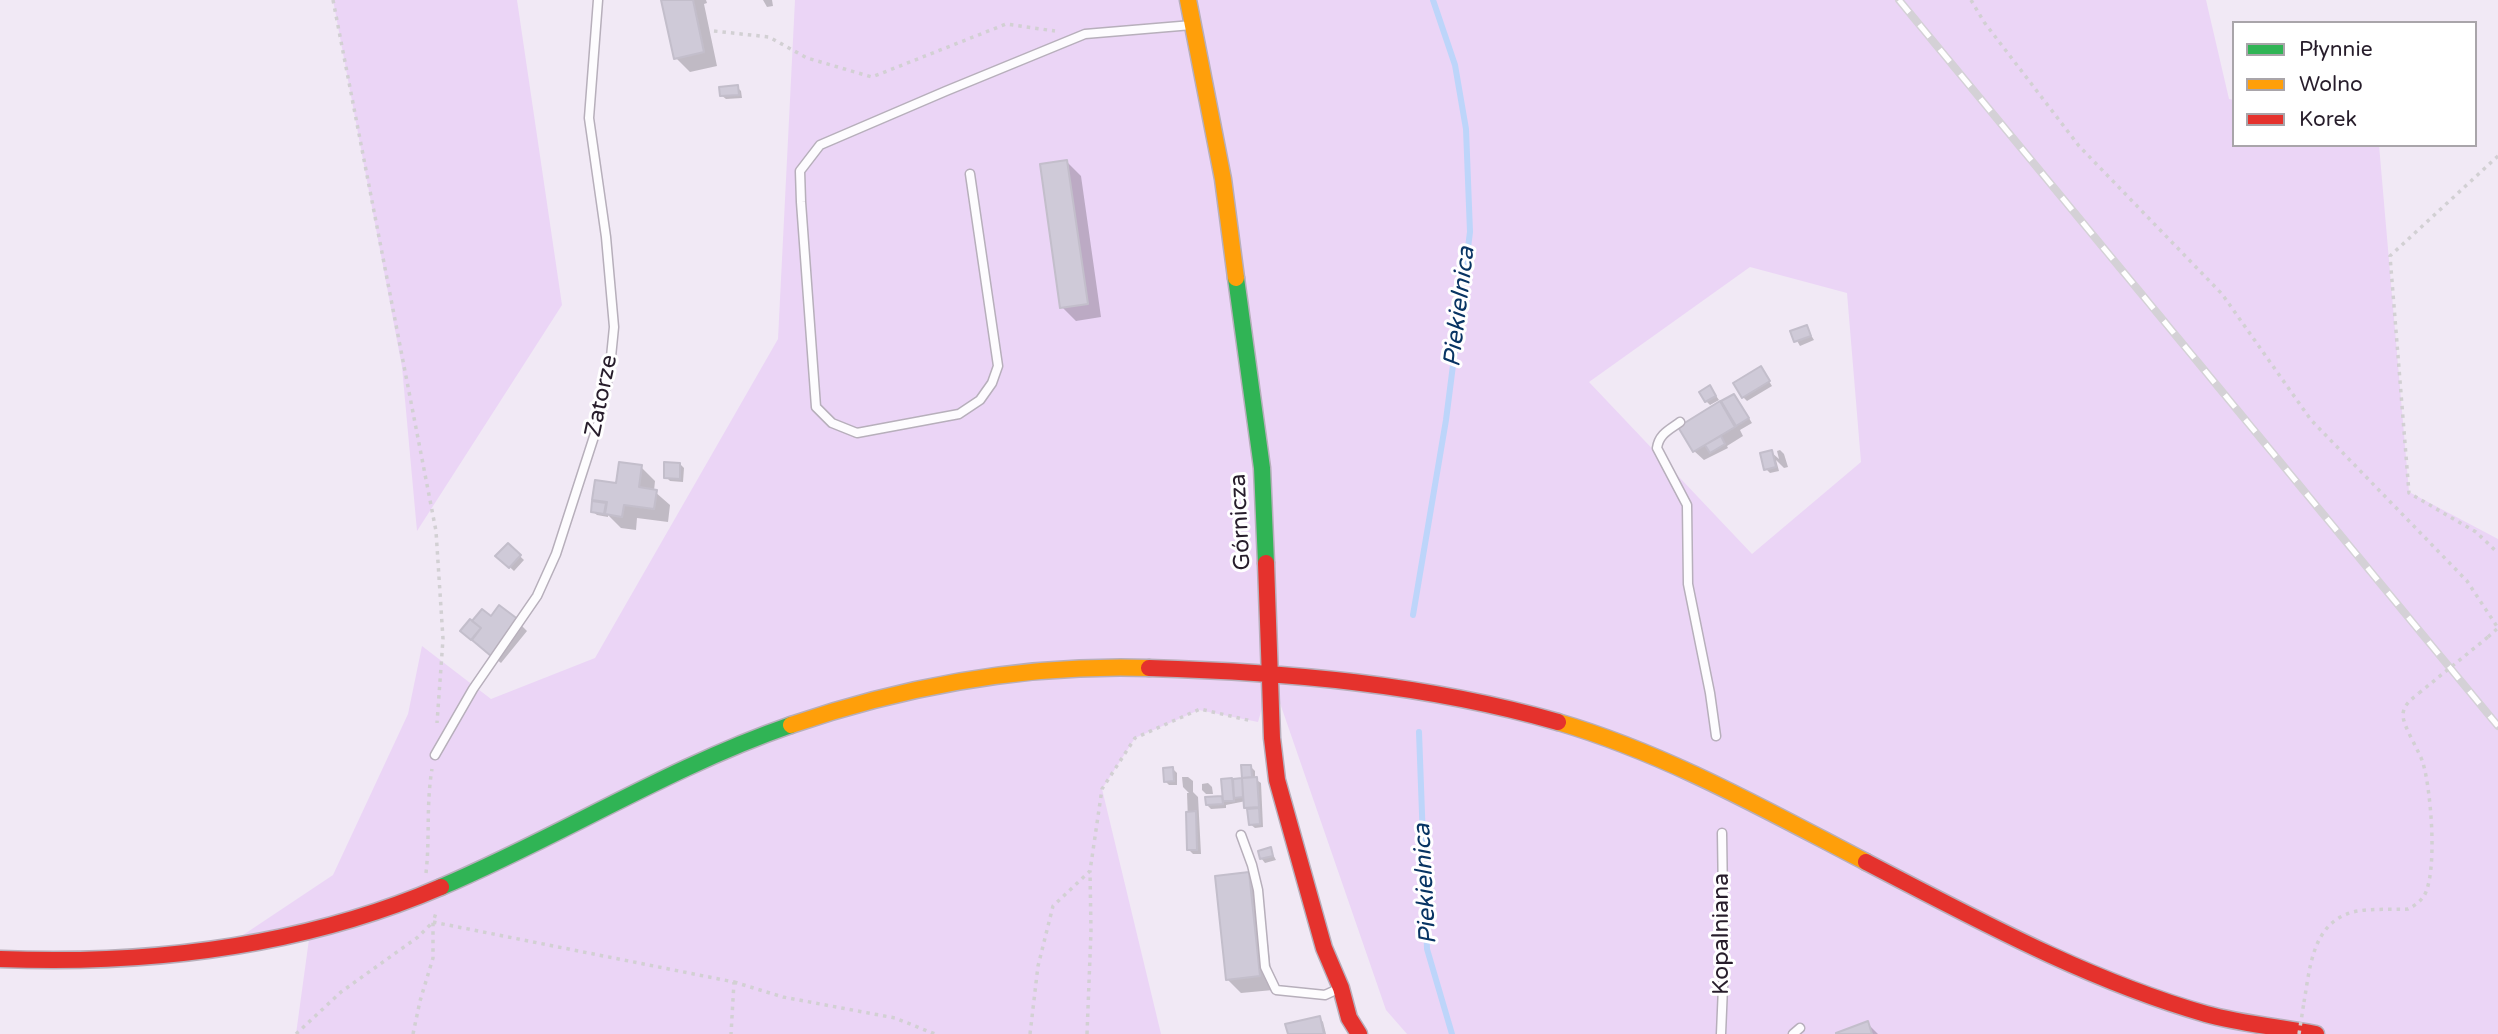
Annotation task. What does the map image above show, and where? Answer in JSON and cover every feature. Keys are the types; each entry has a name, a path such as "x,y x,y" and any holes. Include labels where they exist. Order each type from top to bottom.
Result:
{"main road":[{"name":"Górnicza","path":"1188,0 1223,179 1260,454 1272,738 1277,780 1324,948 1341,988 1349,1018 1359,1034"},
{"path":"0,959 113,961 167,957 245,946 322,928 431,891 496,863 691,765 767,732 837,708 894,692 994,674 1058,668 1147,666 1352,682 1486,705 1590,732 1633,747 1717,785 2031,945 2114,982 2217,1016 2316,1034"}],"lane":[{"name":"Zatorze","path":"435,755 473,689 537,596 556,554 603,405 614,327 606,237 589,118 598,0"},
{"path":"970,174 998,366 992,383 980,400 959,414 857,433 832,423 816,407 800,171 820,145 1085,34 1194,25"},
{"path":"1681,422 1662,434 1657,448 1687,505 1688,584 1716,736"},
{"name":"Kopalniana","path":"1721,1034 1724,963 1722,833"},
{"path":"1241,835 1258,890 1265,967 1276,990 1325,995 1341,988"},
{"path":"1793,1034 1801,1028"}],"path":[{"path":"332,0 436,531 443,639 435,755 428,796 427,881"},
{"path":"1971,0 1984,22 2079,146 2222,294 2311,420 2467,580 2498,628 2419,693 2403,711 2427,780 2431,848 2426,894 2415,906 2408,909 2355,912 2339,917 2327,927 2312,955 2299,1034"},
{"path":"714,31 769,37 807,58 872,77 1006,24 1085,34"},
{"path":"2498,156 2390,256 2409,493 2476,532 2498,553"},
{"path":"1087,1034 1091,931 1090,871 1102,789 1135,738 1200,709 1258,722"},
{"path":"1030,1034 1038,966 1053,906 1090,871"},
{"path":"433,922 734,982 783,998 895,1018 935,1034"},
{"path":"296,1034 341,992 418,937 433,922"},
{"path":"413,1034 433,958 433,922"},
{"path":"731,1034 734,982"}],"shaded area":[{"path":"333,0 517,0 562,305 417,531 402,367"},
{"path":"795,0 2206,0 2229,99 2232,100 2232,147 2379,147 2409,492 2498,539 2498,1034 1407,1034 1386,1010 1271,677 1258,722 1199,710 1135,738 1102,789 1161,1034 296,1034 310,932 222,949 333,875 408,714 422,646 491,699 595,658 778,339","holes":["1750,267 1847,293 1861,462 1752,554 1589,382"]}],"building":[{"path":"661,0 693,0 704,52 674,59"},
{"path":"738,85 739,95 720,96 719,87"},
{"path":"1067,160 1088,304 1060,308 1040,164"},
{"path":"1807,325 1811,336 1794,342 1790,331"},
{"path":"1761,366 1770,381 1742,398 1733,383"},
{"path":"1710,385 1716,396 1705,402 1699,392"},
{"path":"1734,394 1749,418 1736,426 1721,401"},
{"path":"1720,401 1735,427 1693,452 1678,427"},
{"path":"1721,436 1725,444 1710,453 1705,445"},
{"path":"1772,450 1776,467 1764,470 1760,453"},
{"path":"619,462 642,465 639,487 657,490 654,509 624,505 622,517 605,514 607,502 592,500 595,480 616,483"},
{"path":"664,462 680,463 680,479 664,478"},
{"path":"592,501 606,503 604,514 591,512"},
{"path":"508,543 521,555 509,568 495,556"},
{"path":"499,605 519,620 491,656 472,640 481,628 472,621 482,609 491,616"},
{"path":"470,619 481,628 471,640 460,631"},
{"path":"1241,765 1251,765 1252,777 1242,778"},
{"path":"1173,767 1174,781 1164,782 1163,768"},
{"path":"1257,777 1259,807 1244,808 1242,778"},
{"path":"1232,778 1234,801 1223,801 1221,779"},
{"path":"1242,778 1243,797 1234,798 1233,779"},
{"path":"1222,796 1223,804 1206,805 1205,797"},
{"path":"1259,808 1260,824 1249,825 1247,809"},
{"path":"1196,811 1197,850 1187,850 1186,812"},
{"path":"1271,847 1273,856 1260,859 1258,851"},
{"path":"1249,872 1260,976 1226,980 1215,876"},
{"path":"1320,1016 1324,1034 1288,1034 1285,1024"},
{"path":"1868,1021 1872,1034 1836,1034 1836,1033"}],"waterway":[{"name":"Piekielnica","path":"1413,615 1446,420 1470,232 1466,129 1455,65 1433,0"},
{"name":"Piekielnica","path":"1419,732 1427,949 1452,1034"}],"railway":[{"path":"1899,0 2498,726"}],"traffic: fast":[{"path":"1236,278 1262,468 1266,563"},
{"path":"441,887 701,761 791,725"}],"traffic: slow":[{"path":"1188,0 1223,179 1236,278"},
{"path":"791,725 879,699 967,680 1057,670 1149,668"},
{"path":"1558,722 1638,750 1677,767 1866,862"}],"traffic: jam":[{"path":"1266,563 1272,738 1277,780 1324,948 1341,988 1349,1018 1359,1034"},
{"path":"1149,668 1355,682 1458,698 1558,722"},
{"path":"1866,862 2033,947 2118,984 2206,1014 2316,1034"},
{"path":"0,959 112,959 224,948 334,924 388,908 441,887"}]}
